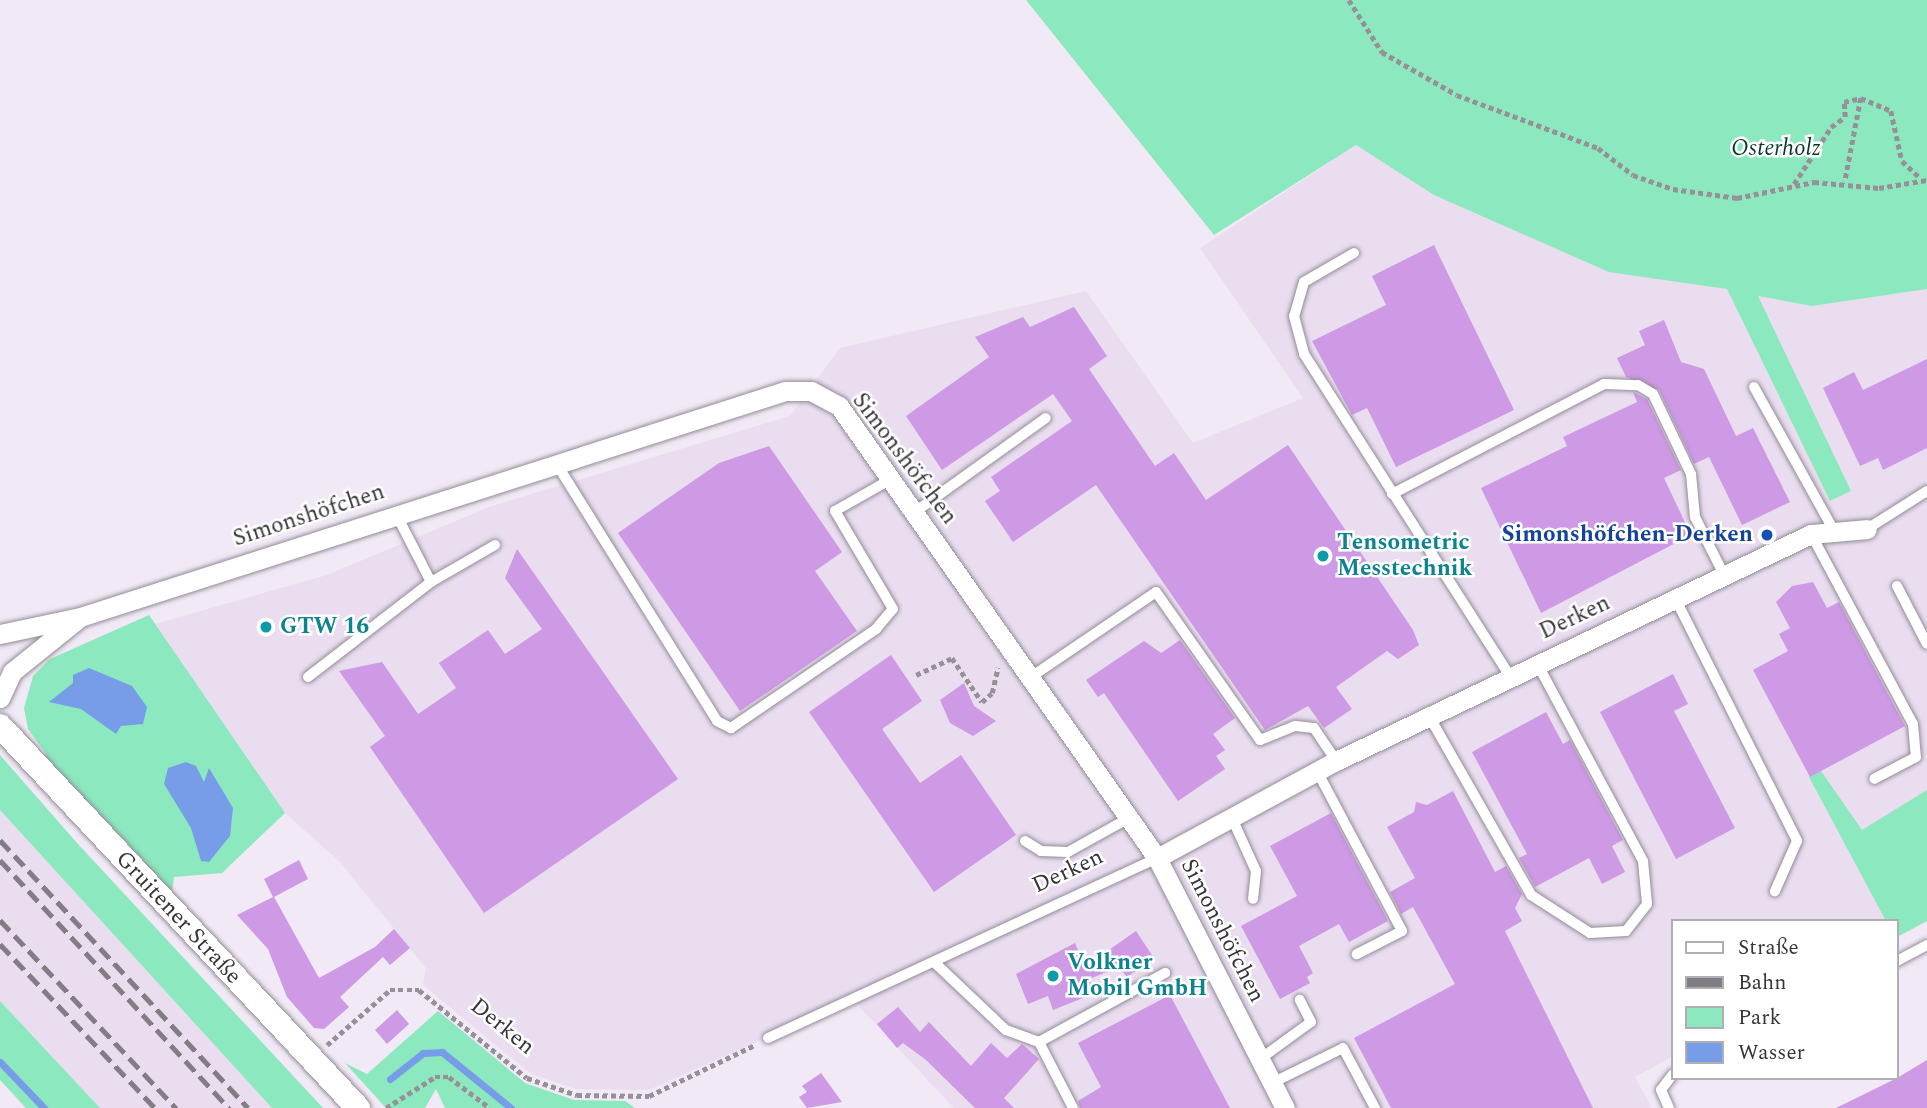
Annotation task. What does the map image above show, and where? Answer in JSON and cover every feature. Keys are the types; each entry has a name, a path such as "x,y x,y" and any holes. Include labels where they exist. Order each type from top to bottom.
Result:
{"street":[{"name":"Simonshöfchen","path":"0,634 80,617 785,391 811,391 839,406 1157,858 1285,1108"},
{"name":"Derken","path":"1157,858 1230,816 1336,761 1811,534 1833,529 1867,529"},
{"name":"Simonshöfchen","path":"0,698 12,672 80,617"},
{"name":"Gruitener Straße","path":"0,726 358,1108"}],"lane":[{"path":"1354,253 1304,282 1294,316 1304,354 1510,676"},
{"path":"1392,494 1604,384 1638,386 1653,394 1691,474 1695,517 1724,575"},
{"path":"1754,387 1833,529"},
{"path":"915,512 1046,418"},
{"path":"556,463 717,722 731,728 876,629 893,609 835,511 891,478"},
{"path":"1867,529 1927,491"},
{"path":"396,514 431,582"},
{"path":"1811,534 1913,724 1916,757 1874,779"},
{"path":"308,677 431,582 495,545"},
{"path":"1897,586 1924,630 1927,644"},
{"path":"1031,677 1156,592 1261,740 1295,726 1314,728 1336,761"},
{"path":"1675,598 1797,841 1774,891"},
{"path":"1429,716 1531,895 1590,933 1626,931 1647,904 1643,861 1537,663"},
{"path":"1317,771 1402,931 1357,954"},
{"path":"1230,816 1256,871 1253,899"},
{"path":"1025,841 1041,851 1068,852 1129,818"},
{"name":"Derken","path":"768,1038 1157,858"},
{"path":"1899,960 1927,945"},
{"path":"934,962 1006,1030 1039,1042 1073,1108"},
{"path":"1039,1042 1165,973"},
{"path":"1260,1059 1311,1023 1300,1000"},
{"path":"1272,1083 1343,1048 1375,1108"},
{"path":"1669,1108 1661,1090 1672,1074"}],"path":[{"path":"1349,0 1382,52 1487,108 1598,148 1633,175 1710,198 1771,195 1794,185 1845,181 1879,188 1920,178"},
{"path":"1794,185 1845,117 1843,102 1861,98 1891,111 1902,160 1920,178 1927,180"},
{"path":"1845,181 1861,98"},
{"path":"916,675 952,658 982,702 992,693 1005,640"},
{"name":"Derken","path":"310,1059 390,990 418,990 527,1078 577,1095 649,1096 768,1038"},
{"path":"386,1108 435,1077 449,1077 490,1108"}],"shaded area":[{"path":"1356,145 1434,195 1674,280 1727,289 1830,501 1851,491 1757,296 1812,306 1927,289 1927,921 1899,936 1899,919 1672,919 1672,1057 1635,1077 1652,1108 954,1108 852,999 649,1090 577,1089 531,1074 423,985 426,968 340,862 285,813 155,624 327,575 489,507 790,416 840,348 1086,291 1193,443 1303,398 1200,248"},
{"path":"0,810 272,1108 100,1108 0,1001"}],"green space":[{"name":"Osterholz","path":"1026,0 1927,0 1927,289 1812,306 1758,296 1851,491 1830,501 1727,289 1609,272 1434,195 1356,145 1214,235"},
{"path":"149,615 285,813 222,873 174,877 171,901 43,759 46,754 28,729 24,708 33,676 50,659"},
{"path":"0,755 77,843 323,1108 272,1108 0,810"},
{"path":"1821,771 1862,830 1927,790 1927,921 1899,936 1899,919 1885,919 1809,777"},
{"path":"0,1001 100,1108 26,1108 0,1080"},
{"path":"438,1011 525,1083 574,1100 625,1101 635,1108 445,1108 436,1089 425,1108 386,1108 345,1063 367,1074"}],"water":[{"path":"89,668 132,686 147,707 143,724 121,726 116,734 81,709 49,702 73,683 73,675"},
{"path":"186,762 196,766 204,782 209,768 233,808 230,836 209,862 201,861 191,828 164,784 168,768"}],"building":[{"path":"1434,245 1514,410 1396,467 1367,408 1352,415 1312,341 1386,305 1372,276"},
{"path":"1074,307 1107,356 1089,369 1155,466 1174,453 1206,500 1288,445 1413,630 1419,645 1398,659 1387,651 1336,687 1352,709 1324,728 1308,706 1265,730 1096,485 1013,542 985,501 1000,491 991,477 1072,421 1053,394 942,470 906,416 989,357 975,337 1023,317 1030,327"},
{"path":"1664,320 1681,362 1704,369 1736,436 1753,428 1790,502 1742,525 1709,457 1694,464 1659,390 1626,377 1617,358 1645,345 1639,331"},
{"path":"1927,359 1927,448 1883,470 1878,458 1860,466 1823,388 1854,372 1863,390"},
{"path":"1633,392 1647,399 1681,470 1664,478 1691,535 1541,613 1481,488 1567,446 1563,437 1637,402"},
{"path":"769,446 842,552 815,571 857,631 740,711 618,533 719,463"},
{"path":"517,549 678,779 484,913 370,747 385,736 339,671 382,662 418,714 456,688 439,663 488,630 505,654 542,629 505,578"},
{"path":"1813,582 1827,608 1839,602 1905,726 1810,777 1753,670 1788,651 1779,634 1790,628 1776,602 1792,586"},
{"path":"1180,640 1235,718 1213,734 1225,750 1216,756 1225,769 1178,801 1104,693 1098,697 1086,680 1144,641 1161,653"},
{"path":"891,655 922,701 882,729 920,783 961,755 1016,835 934,892 809,712"},
{"path":"1673,674 1688,704 1674,711 1735,828 1676,859 1600,712"},
{"path":"964,683 974,706 996,721 973,736 950,723 940,700"},
{"path":"1546,712 1563,744 1570,740 1623,840 1612,846 1625,872 1602,884 1589,858 1535,887 1519,858 1527,854 1472,752"},
{"path":"1453,791 1495,872 1506,866 1522,894 1515,908 1522,921 1505,931 1593,1108 1391,1108 1354,1038 1455,984 1413,907 1401,914 1390,892 1415,878 1387,827 1414,812 1416,802 1427,805"},
{"path":"1331,813 1388,921 1349,942 1339,924 1299,946 1313,973 1307,977 1310,983 1280,999 1241,926 1297,896 1270,846"},
{"path":"299,860 308,879 274,897 319,978 375,947 394,929 410,948 390,965 383,957 340,997 349,1007 324,1029 314,1028 287,997 268,949 237,915 273,897 264,879"},
{"path":"1136,931 1154,958 1127,977 1119,967 1089,979 1095,993 1053,1010 1048,996 1028,1004 1016,974 1075,943 1082,960 1093,961"},
{"path":"1170,995 1230,1108 1080,1108 1078,1101 1101,1087 1078,1043"},
{"path":"898,1007 920,1032 929,1022 971,1066 991,1043 1007,1058 1022,1044 1039,1059 1004,1098 1014,1108 975,1108 926,1060 903,1043 897,1048 877,1024"},
{"path":"397,1010 409,1024 387,1044 375,1030"},
{"path":"1927,1060 1927,1108 1836,1108 1893,1080 1899,1080 1899,1077"},
{"path":"821,1073 842,1102 807,1108 799,1097 807,1092 802,1086"}],"waterway":[{"path":"390,1079 423,1053 442,1052 511,1108"},
{"path":"0,1062 44,1108"}],"railway":[{"path":"0,840 248,1108"},
{"path":"0,860 229,1108"},
{"path":"0,920 176,1108"},
{"path":"0,944 155,1108"}],"place":[{"name":"Simonshöfchen-Derken","path":"1767,535"},
{"name":"Tensometric Messtechnik","path":"1323,556"},
{"name":"GTW 16","path":"266,627"},
{"name":"Volkner Mobil GmbH","path":"1053,976"}]}
